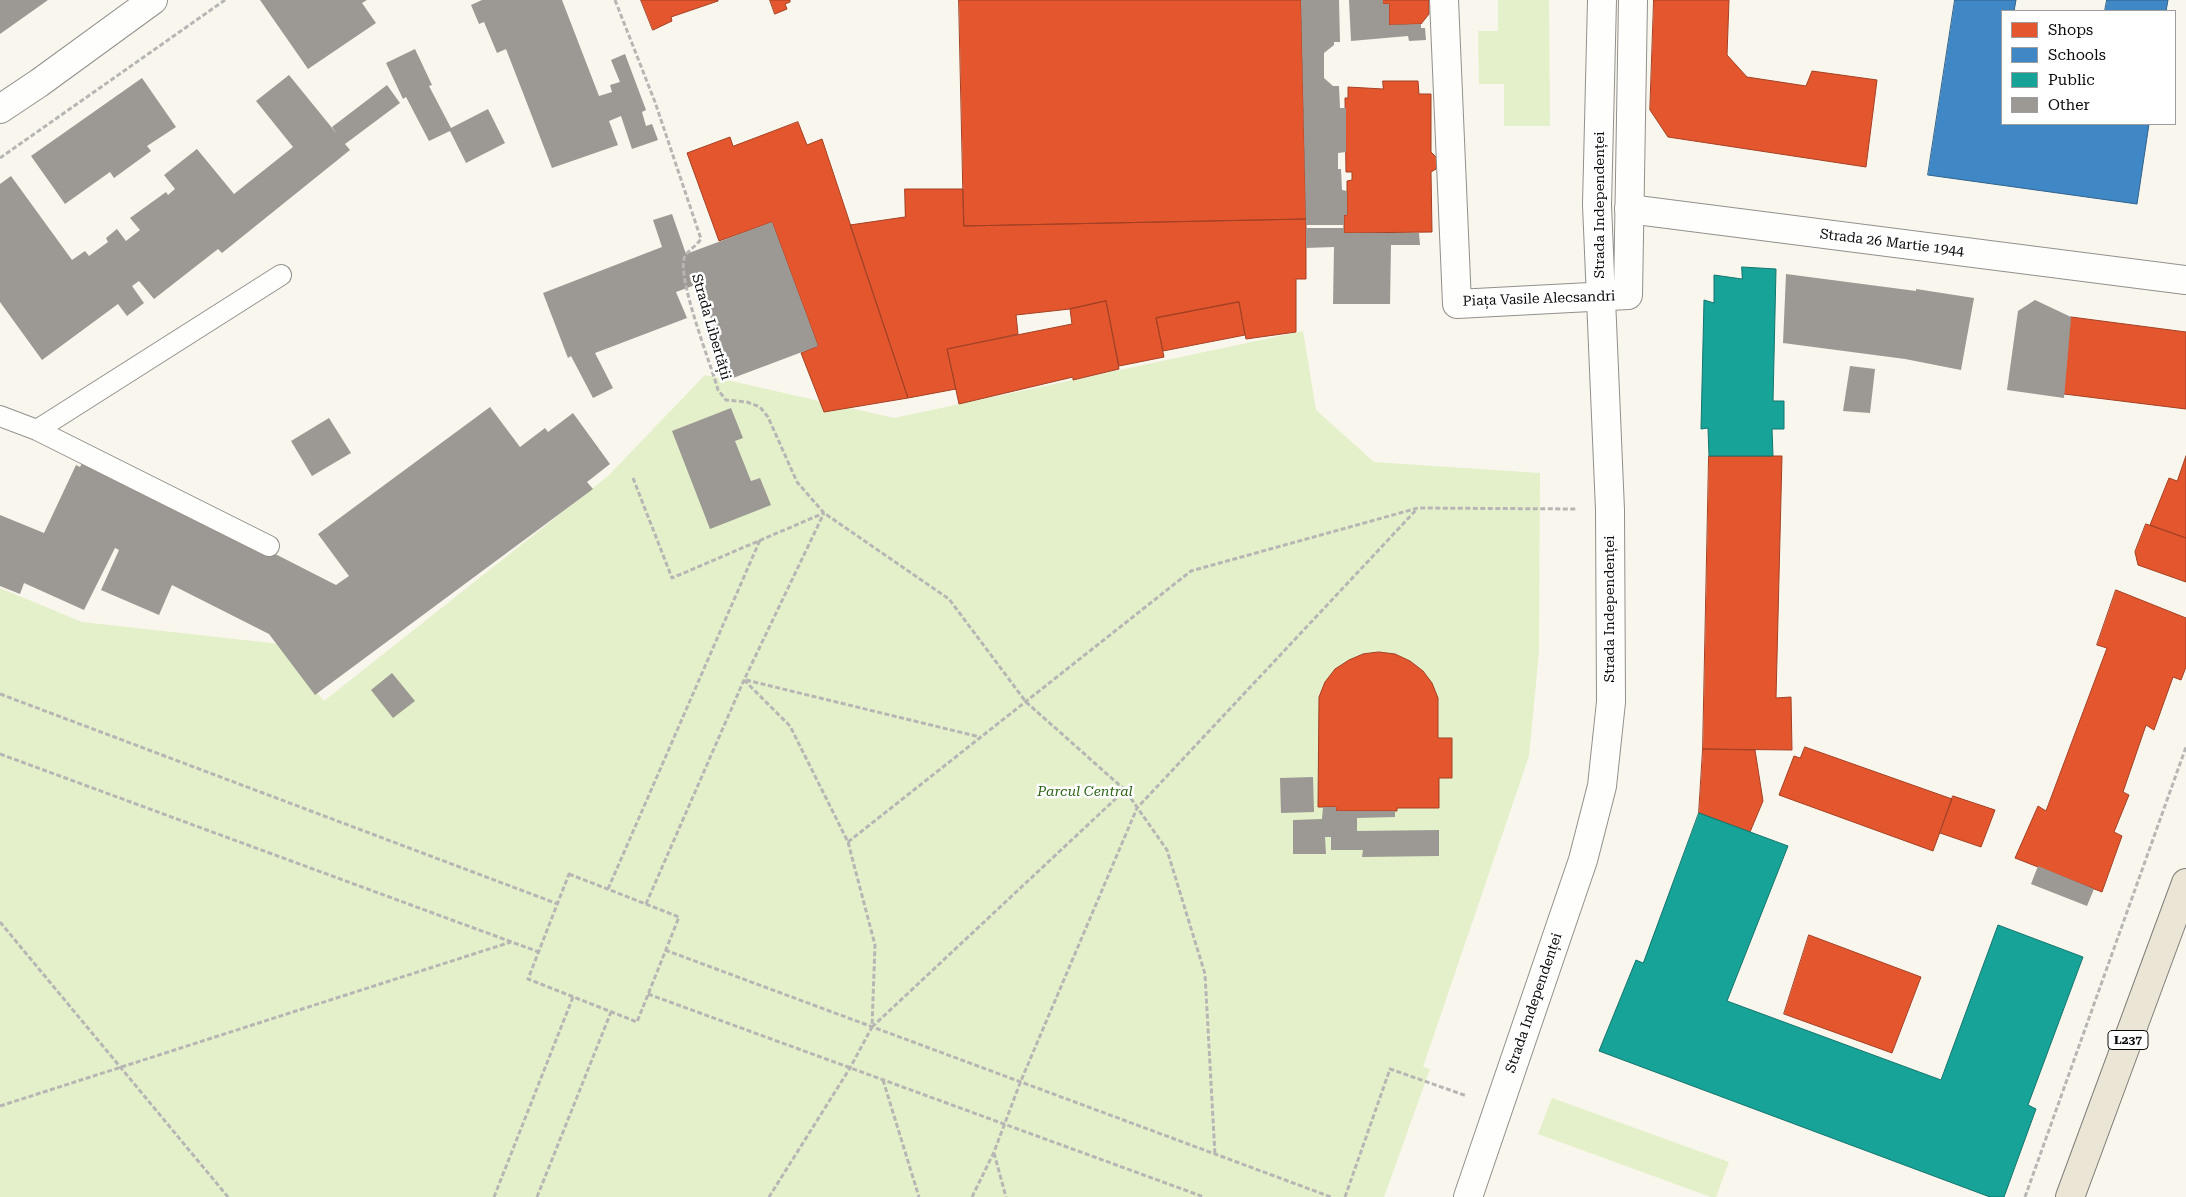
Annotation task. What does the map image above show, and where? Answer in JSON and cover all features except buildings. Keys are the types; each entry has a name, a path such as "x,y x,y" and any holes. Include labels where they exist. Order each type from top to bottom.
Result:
{"main road":[{"name":"L237","path":"2070,1197 2186,883"}],"street":[{"path":"0,109 39,83 152,0"},
{"name":"Piața Vasile Alecsandri","path":"1444,0 1457,304 1601,298 1628,295 1633,0"},
{"name":"Strada Independenței","path":"1468,1197 1581,868 1602,786 1611,702 1610,510 1597,205 1602,0"},
{"name":"Strada 26 Martie 1944","path":"1597,205 2186,280"}],"lane":[{"path":"38,430 280,275"},
{"path":"0,416 38,430 269,546"}],"path":[{"path":"0,158 225,0"},
{"name":"Strada Libertății","path":"615,0 655,102 702,239 685,257 683,270 686,289 718,390 726,400 748,402 764,412 797,482 824,513"},
{"path":"634,478 672,578 824,513"},
{"path":"848,842 1191,571 1418,508 1610,510"},
{"path":"972,1197 994,1152 1020,1083 1137,808 1418,508"},
{"path":"646,904 744,680 824,513"},
{"path":"824,513 949,599 1026,702 1125,790 1167,850 1205,974 1215,1155"},
{"path":"608,889 760,540"},
{"path":"744,680 980,737"},
{"path":"744,680 790,726 848,842 875,945 872,1027"},
{"path":"0,694 558,904"},
{"path":"2025,1197 2186,747"},
{"path":"0,754 539,952"},
{"path":"769,1197 850,1068 872,1027 1125,790"},
{"path":"569,874 678,916 636,1022 528,979 558,904 569,874"},
{"path":"0,922 119,1068 228,1197"},
{"path":"0,1106 511,942"},
{"path":"665,950 1331,1197"},
{"path":"648,994 1204,1197"},
{"path":"494,1197 572,997"},
{"path":"537,1197 611,1012"},
{"path":"1345,1197 1390,1069 1499,1107"},
{"path":"883,1080 919,1197"},
{"path":"994,1152 1006,1197"}],"green space":[{"path":"1498,0 1549,0 1550,126 1504,126 1504,84 1479,84 1478,31 1498,31"},
{"name":"Parcul Central","path":"1303,331 1316,410 1374,462 1540,473 1539,652 1529,756 1423,1067 1430,1069 1384,1197 0,1197 0,588 82,622 280,644 324,701 608,476 705,375 894,418"},
{"path":"1552,1098 1729,1162 1716,1197 1711,1197 1538,1134"}]}
